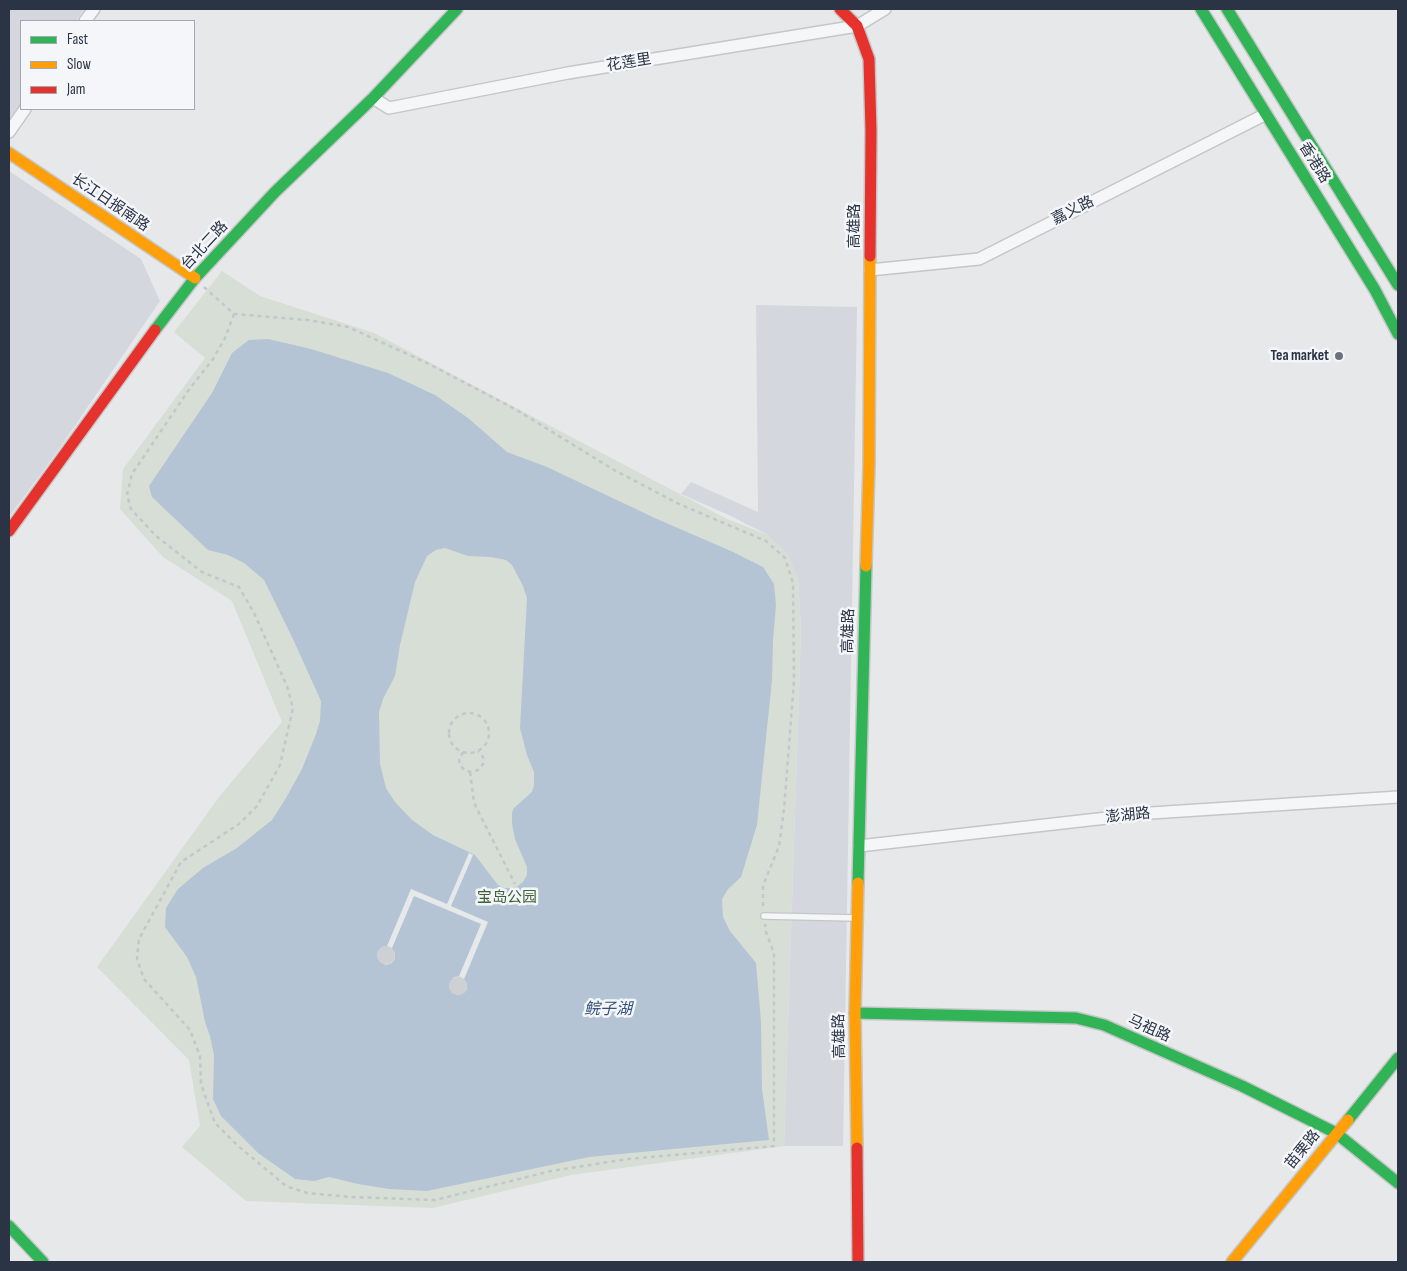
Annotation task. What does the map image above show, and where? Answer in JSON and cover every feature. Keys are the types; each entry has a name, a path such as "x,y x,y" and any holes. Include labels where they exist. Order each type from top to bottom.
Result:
{"street":[{"path":"87,20 94,9"},
{"name":"台北二路","path":"9,531 168,312 195,278 275,192 373,98 457,9"},
{"name":"高雄路","path":"840,9 857,26 868,59 870,131 868,465 855,1014 858,1262"},
{"name":"花莲里","path":"373,98 389,108 568,73 857,26 885,9"},
{"name":"香港路","path":"1201,9 1375,290 1398,334"},
{"name":"香港路","path":"1227,9 1398,285"},
{"path":"9,132 24,110"},
{"name":"嘉义路","path":"870,270 978,259 1266,114"},
{"name":"长江日报南路","path":"9,153 195,278"},
{"name":"澎湖路","path":"859,846 1151,813 1398,797"},
{"name":"马祖路","path":"855,1014 1076,1018 1104,1025 1242,1086 1336,1133 1398,1183"},
{"name":"苗栗路","path":"1232,1262 1398,1058"},
{"path":"9,1226 43,1262"}],"lane":[{"path":"764,916 857,918"}],"path":[{"path":"195,278 234,314 308,320 348,327 427,363 515,410 614,470 678,504 766,541 785,558 793,583 794,681 784,809 778,846 763,886 762,896 766,932 774,953 774,1146 628,1159 551,1171 436,1200 351,1197 307,1193 286,1186 215,1123 201,1084 200,1056 190,1030 144,978 136,959 139,939 181,862 239,824 257,806 280,765 293,708 287,686 254,613 239,587 202,572 156,536 131,509 127,495 132,474 188,391 213,359 225,338 234,314"},
{"path":"466,712 479,714 484,718 490,730 487,743 478,750 469,753 462,752 451,743 449,730 455,718 466,712"},
{"path":"462,752 459,760 460,764 464,770 470,772 478,770 483,764 483,756 478,750"},
{"path":"470,772 474,802 515,884"}],"shaded area":[{"path":"9,9 84,9 77,20 20,20 20,110 9,127"},
{"path":"9,171 141,259 160,301 59,449 9,517"},
{"path":"756,305 857,307 843,1146 784,1146 801,630 798,579 768,535 681,494 691,482 758,512"}],"green space":[{"name":"鲩子湖","path":"222,271 260,296 374,333 727,519 768,535 788,553 798,579 801,630 784,1146 571,1175 433,1208 246,1201 182,1147 200,1126 189,1060 97,967 219,797 282,722 232,601 163,557 120,509 123,469 205,358 174,332"}],"water":[{"name":"鲩子湖","path":"268,339 311,349 388,373 435,395 468,418 507,452 547,467 763,567 774,584 776,605 772,680 757,825 741,877 728,889 722,899 723,917 730,931 756,963 761,1021 762,1089 769,1140 589,1157 427,1191 389,1189 329,1177 314,1181 295,1179 258,1153 221,1116 213,1099 214,1055 196,977 187,957 165,927 166,908 178,889 203,868 237,848 272,820 302,769 320,721 321,701 264,580 244,563 228,555 208,550 152,497 149,486 212,393 232,353 249,340","holes":["445,548 468,556 506,560 512,565 527,598 520,728 527,755 534,772 534,785 532,792 514,808 512,813 515,839 527,867 527,875 523,882 515,888 503,888 498,885 475,855 433,835 412,820 395,802 386,788 380,764 379,712 383,699 395,676 400,645 415,582 427,556 436,550","382,947 392,948 395,953 395,959 392,963 386,965 380,962 377,957 378,951","459,976 464,979 467,984 467,989 464,993 458,995 452,993 449,988 450,982 454,977"]}],"pier":[{"path":"469,853 473,855 451,906 488,922 464,979 459,976 481,924 414,896 392,948 387,946 411,889 447,904"}],"building":[{"path":"386,946 392,949 395,955 392,961 386,964 380,961 377,955 380,949"},
{"path":"458,977 466,982 467,986 462,994 458,995 450,990 449,986 454,978"}],"traffic: fast":[{"path":"155,330 195,278 275,192 373,98 457,9"},
{"path":"1201,9 1375,290 1398,334"},
{"path":"1227,9 1398,285"},
{"path":"858,883 866,566"},
{"path":"855,1013 1076,1018 1104,1025 1242,1086 1336,1133 1398,1183"},
{"path":"1348,1120 1398,1058"},
{"path":"9,1226 43,1262"}],"traffic: slow":[{"path":"9,153 195,278"},
{"path":"866,566 869,465 870,256"},
{"path":"857,1148 855,1013 858,883"},
{"path":"1232,1262 1348,1120"}],"traffic: jam":[{"path":"840,9 857,26 869,59 871,131 870,256"},
{"path":"9,531 155,330"},
{"path":"857,1148 858,1262"}],"place":[{"name":"Tea market","path":"1339,356"}],"park label":[{"name":"宝岛公园","path":"507,898"}]}
